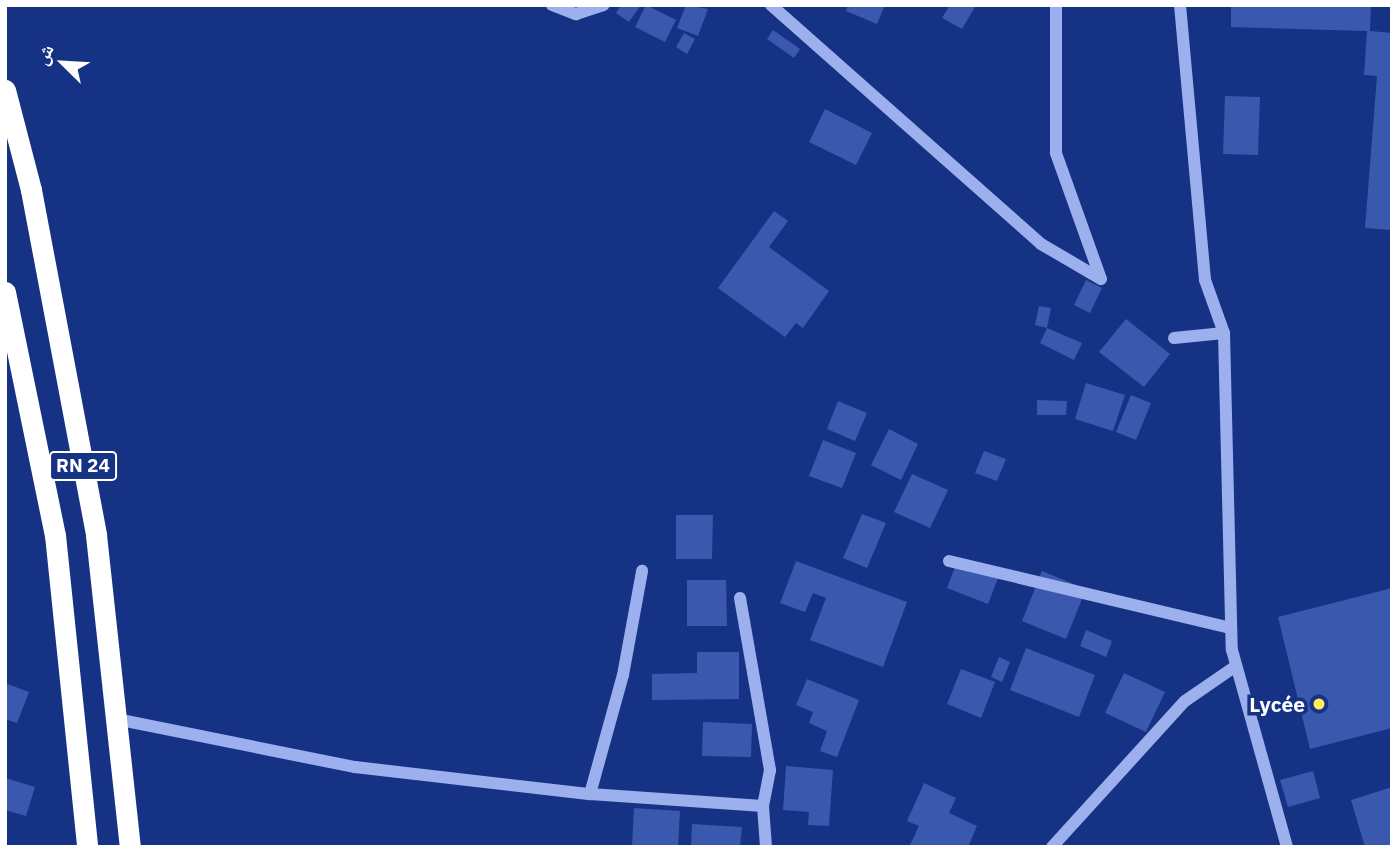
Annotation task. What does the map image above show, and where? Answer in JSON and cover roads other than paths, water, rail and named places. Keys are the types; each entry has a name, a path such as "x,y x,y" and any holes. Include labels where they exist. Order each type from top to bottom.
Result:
{"highway":[{"name":"RN 24","path":"5,90 31,191 96,535 130,847"},
{"name":"RN 24","path":"5,292 55,535 88,847"}],"street":[{"path":"552,5 576,15 604,5"},
{"path":"771,5 1041,244 1101,279 1056,153 1056,5"},
{"path":"1180,5 1205,280 1224,333 1231,628 1236,666 1287,847"},
{"path":"1174,338 1224,333"},
{"path":"949,561 1231,628"},
{"path":"590,794 623,674 642,571"},
{"path":"740,598 771,770 763,806 766,847"},
{"path":"1052,847 1103,785 1185,701 1236,666"},
{"path":"116,719 355,767 590,794 763,806"}],"place":[{"name":"Lycée","path":"1319,704"}]}
